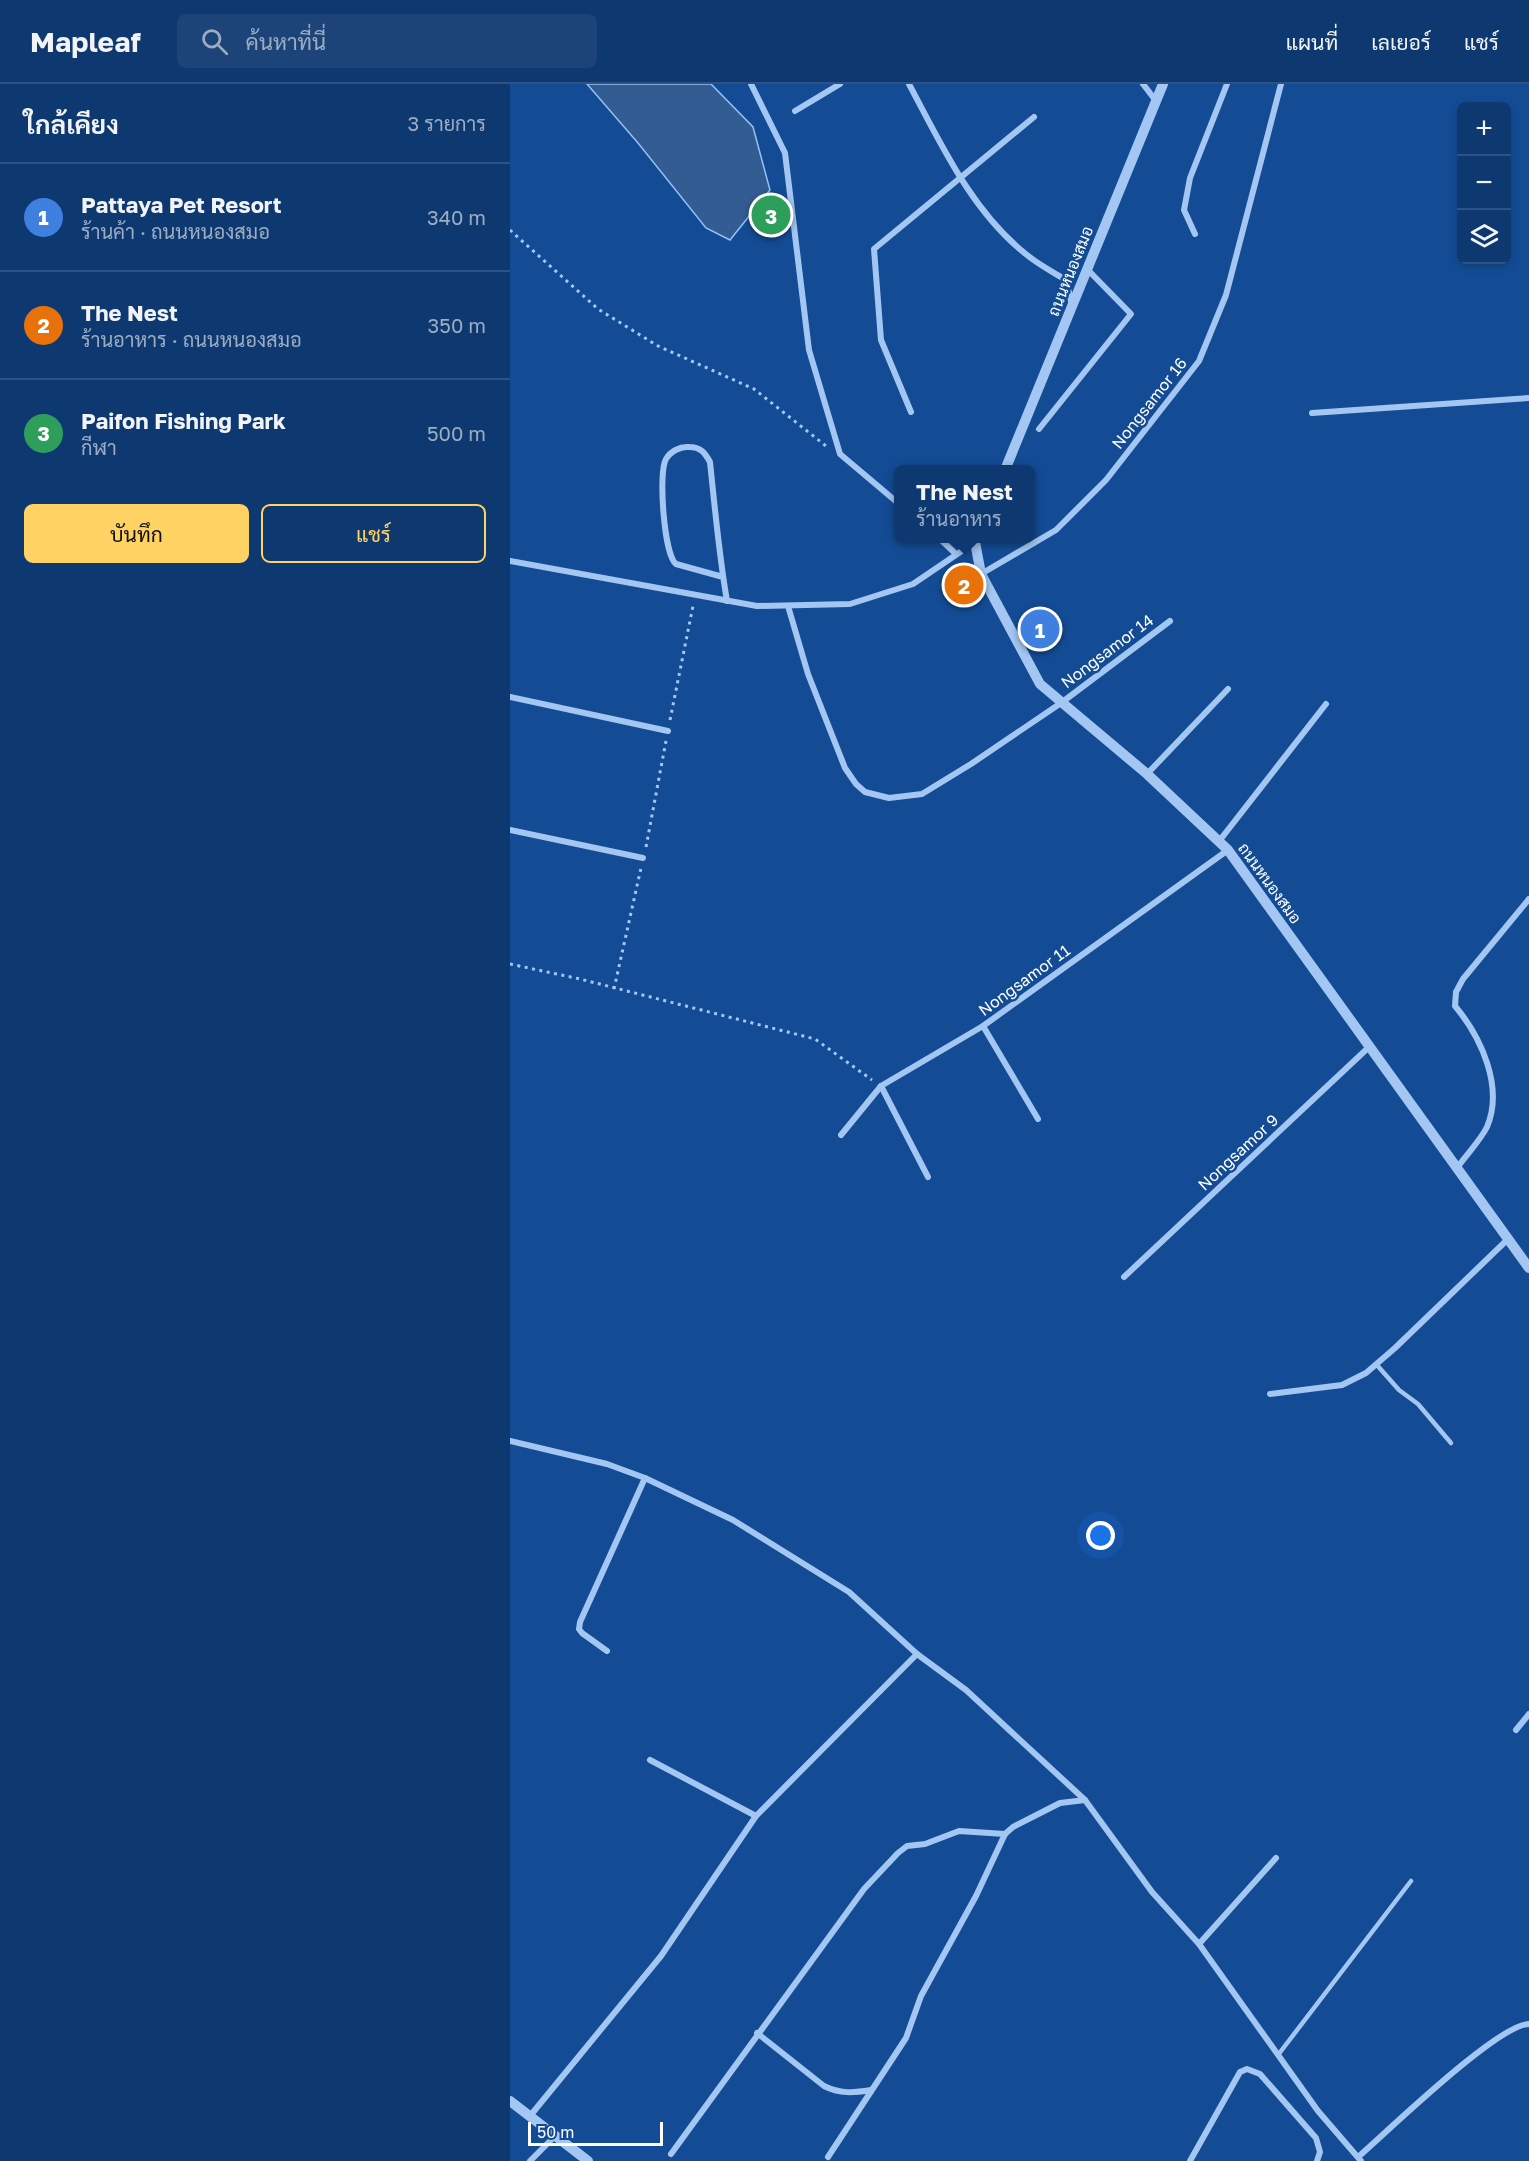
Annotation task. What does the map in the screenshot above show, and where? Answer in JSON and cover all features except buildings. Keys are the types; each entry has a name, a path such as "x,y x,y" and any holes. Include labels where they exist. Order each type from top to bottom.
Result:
{"street":[{"path":"751,84 785,153 809,350 840,454 894,500"},
{"path":"795,111 840,84"},
{"path":"909,84 961,177 989,218 1027,255 1066,280 1072,305"},
{"path":"1143,84 1156,102"},
{"name":"ถนนหนองสมอ","path":"1007,465 1163,84"},
{"path":"1195,234 1184,210 1190,178 1227,84"},
{"name":"Nongsamor 16","path":"1035,542 1056,530 1106,480 1199,361 1226,296 1281,84"},
{"path":"911,412 881,340 874,249 1034,117"},
{"path":"1039,429 1131,314 1087,269"},
{"path":"1312,413 1529,398"},
{"path":"723,577 676,564 672,560 664,515 664,461 672,451 687,446 704,451 710,462 727,601"},
{"path":"944,543 956,554"},
{"path":"510,561 757,606 850,604 913,584 971,543"},
{"name":"ถนนหนองสมอ","path":"976,543 981,574 1040,684 1147,774 1220,840 1529,1268"},
{"name":"Nongsamor 16","path":"981,574 1034,543"},
{"name":"Nongsamor 14","path":"788,606 808,674 845,768 855,784 865,792 889,798 922,795 1061,703 1170,621"},
{"path":"1147,774 1228,689"},
{"path":"510,698 668,731"},
{"path":"1220,840 1326,704"},
{"path":"510,830 643,858"},
{"name":"Nongsamor 11","path":"841,1135 881,1086 983,1026 1228,850"},
{"path":"1456,1169 1486,1129 1492,1110 1492,1092 1483,1048 1471,1025 1455,1006 1456,992 1463,979 1529,899"},
{"path":"983,1026 1038,1119"},
{"name":"Nongsamor 9","path":"1124,1277 1369,1047"},
{"path":"881,1086 928,1177"},
{"path":"1270,1394 1342,1386 1366,1373 1507,1240"},
{"path":"1522,1259 1529,1249"},
{"path":"510,1441 607,1464 645,1478 733,1520 849,1592 918,1653 966,1690 1085,1800 1152,1892 1199,1944 1318,2111 1360,2159 1481,2049 1515,2027 1529,2024"},
{"path":"607,1651 582,1634 579,1629 580,1622 645,1478"},
{"path":"530,2116 661,1956 756,1816 918,1653"},
{"path":"1516,1730 1529,1714"},
{"path":"650,1760 756,1816"},
{"path":"828,2157 906,2038 921,1996 976,1896 1005,1834 1013,1827 1060,1803 1085,1800"},
{"path":"671,2154 864,1889 898,1853 907,1846 935,1841 959,1831 1005,1834"},
{"path":"1199,1944 1276,1858"},
{"path":"757,2033 824,2086 837,2093 871,2090"},
{"path":"1190,2161 1240,2072 1247,2069 1260,2073 1316,2139 1320,2152 1317,2161"},
{"path":"510,2102 588,2161"},
{"path":"530,2161 555,2136"}],"lane":[{"path":"1376,1364 1399,1390 1418,1404 1451,1443"},
{"path":"1278,2055 1411,1881"}],"path":[{"path":"510,230 598,309 658,346 754,389 825,445 840,454"},
{"path":"614,989 643,858 695,596"},
{"path":"510,964 815,1039 881,1086"}],"water":[{"path":"587,84 711,84 753,127 770,190 730,240 706,228"}],"place":[{"name":"Paifon Fishing Park","path":"771,215"},
{"name":"The Nest","path":"964,585"},
{"name":"Pattaya Pet Resort","path":"1040,629"}]}
